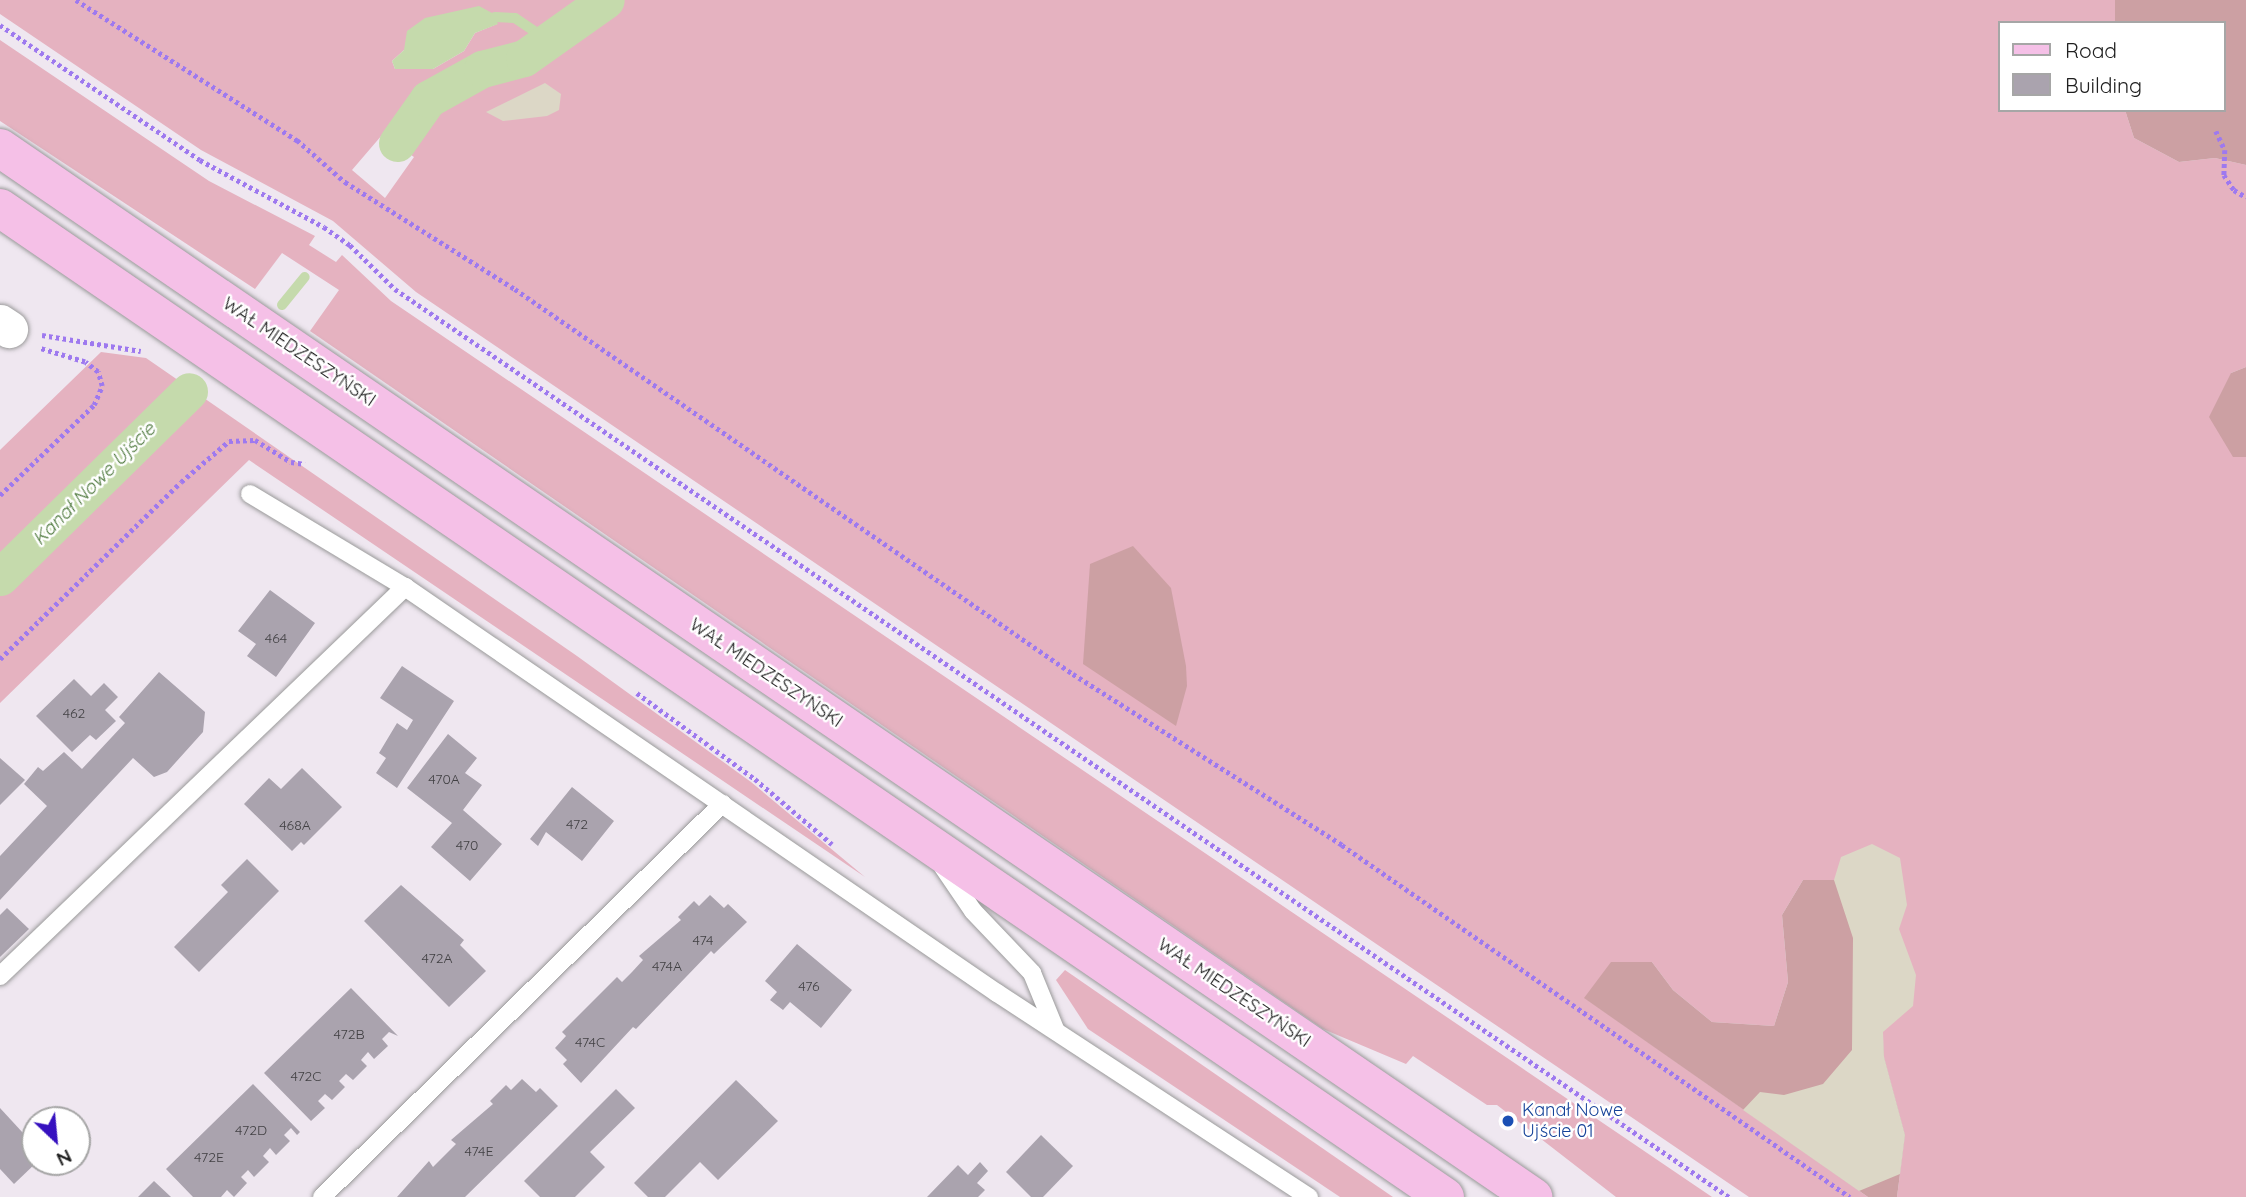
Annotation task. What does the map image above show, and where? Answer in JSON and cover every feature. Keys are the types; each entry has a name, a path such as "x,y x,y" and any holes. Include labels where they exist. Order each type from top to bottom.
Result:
{"main road":[{"name":"WAŁ MIEDZESZYŃSKI","path":"0,148 1533,1197"},
{"path":"0,208 1445,1197"}],"lane":[{"path":"250,494 405,587 1055,1029 1309,1197"},
{"path":"0,976 405,587"},
{"path":"322,1197 722,804"},
{"path":"925,841 973,911 1032,973 1055,1029"}],"path":[{"path":"76,0 297,140 345,182 526,296 1073,674 1342,845 1850,1197"},
{"path":"0,25 200,160 341,239 406,297 1729,1197"},
{"path":"2216,131 2225,150 2224,176 2234,190 2246,197"},
{"path":"5,326 147,352"},
{"path":"0,495 94,405 102,386 98,372 85,362 14,340 5,326"},
{"path":"0,659 181,482 229,441 255,440 291,462 309,465 276,443"},
{"path":"632,689 755,779 840,851"}],"shaded area":[{"path":"0,0 2115,0 2115,21 1997,21 1997,112 2126,112 2134,138 2179,162 2215,158 2246,165 2246,367 2231,373 2233,456 2246,457 2246,1197 1897,1197 1905,1135 1884,1057 1879,958 1857,888 1834,880 1803,880 1782,915 1788,982 1774,1026 1712,1022 1673,990 1652,962 1585,998 1868,1197 1749,1197 416,292 333,221 201,150 0,14","holes":["495,14 497,24 475,33 464,51 433,69 395,69 392,61 404,50","382,135 414,157 385,198 352,170"]},
{"path":"2115,0 2246,0 2246,165 2215,158 2179,162 2134,138 2126,112 2225,112 2225,21 2115,21"},
{"path":"479,6 494,14 498,24 475,33 464,51 433,69 395,69 392,61 404,50 407,31 425,18"},
{"path":"0,40 209,181 315,236 309,245 336,262 342,255 391,301 1712,1197 1616,1197 1497,1105 1487,1105 1413,1056 1406,1064 1323,1029 310,331 339,290 282,253 255,289 0,121"},
{"path":"545,83 561,94 559,110 547,116 503,121 486,112"},
{"path":"101,352 146,358 577,656 751,782 865,877 249,460 0,703 0,450"},
{"path":"2246,367 2246,457 2233,457 2209,417 2231,373"},
{"path":"1133,546 1171,588 1186,666 1187,686 1176,726 1083,664 1090,564"},
{"path":"1872,844 1900,858 1907,905 1899,929 1916,975 1913,1006 1883,1032 1884,1057 1905,1135 1900,1174 1859,1191 1743,1110 1760,1092 1784,1095 1823,1084 1852,1050 1853,938 1834,880 1841,857"},
{"path":"1803,880 1834,880 1857,888 1879,958 1884,1057 1905,1135 1897,1197 1868,1197 1584,998 1611,962 1652,962 1673,990 1712,1022 1774,1026 1788,982 1782,915"},
{"path":"1065,970 1393,1197 1340,1197 1088,1029 1056,980"}],"building":[{"path":"270,590 315,623 276,677 247,656 256,644 238,631"},
{"path":"402,666 454,701 397,788 376,773 386,758 379,753 397,723 407,730 413,720 380,698"},
{"path":"159,672 205,712 203,732 167,772 154,777 133,758 0,900 0,856 47,806 24,784 38,767 43,771 64,752 82,769 125,723 119,717"},
{"path":"74,679 91,696 104,683 118,697 105,710 116,721 96,740 90,735 72,752 36,716"},
{"path":"448,734 477,758 465,773 482,785 463,810 502,844 470,881 431,847 452,823 407,788"},
{"path":"0,758 25,780 0,805"},
{"path":"302,768 342,807 304,845 301,842 292,851 244,804 269,778 281,789"},
{"path":"572,787 614,821 582,861 546,832 538,846 530,839"},
{"path":"247,859 279,891 199,972 174,947 228,892 221,885"},
{"path":"401,885 464,940 460,945 486,971 449,1007 364,921"},
{"path":"710,895 724,908 728,904 747,922 714,954 711,951 636,1029 633,1027 581,1083 563,1064 567,1060 555,1048 566,1036 562,1032 617,977 622,982 643,960 639,956 681,920 678,917 694,901 699,906"},
{"path":"7,908 29,929 0,957 0,915"},
{"path":"797,944 852,990 821,1028 790,1002 783,1010 770,1000 777,992 765,981"},
{"path":"351,988 398,1036 389,1032 382,1039 388,1046 374,1059 368,1052 361,1060 367,1066 353,1080 346,1074 339,1081 345,1087 332,1100 325,1094 318,1101 325,1108 311,1121 264,1073"},
{"path":"522,1079 536,1092 540,1088 558,1106 465,1197 397,1197 429,1161 433,1167 456,1144 451,1140 493,1104 490,1101 506,1085 511,1090"},
{"path":"736,1080 778,1121 718,1180 700,1162 665,1197 648,1197 634,1183"},
{"path":"253,1084 300,1132 297,1135 291,1128 284,1135 290,1141 276,1155 270,1148 263,1156 269,1162 254,1177 248,1170 241,1177 247,1183 234,1197 227,1190 221,1197 193,1197 166,1169"},
{"path":"616,1089 635,1108 590,1152 605,1167 575,1197 540,1197 524,1181"},
{"path":"0,1108 21,1131 22,1176 14,1184 0,1169"},
{"path":"1041,1135 1073,1166 1043,1197 1031,1197 1006,1172"},
{"path":"980,1162 988,1171 977,1183 985,1190 978,1197 927,1197 958,1165 968,1175"},
{"path":"154,1181 171,1197 138,1197"}],"waterway":[{"name":"Kanał Nowe Ujście","path":"397,143 428,99 482,69 524,58 606,0"},
{"path":"495,17 515,18 549,41"},
{"name":"Kanał Nowe Ujście","path":"282,305 305,277"},
{"name":"Kanał Nowe Ujście","path":"0,577 189,391"}],"place":[{"name":"Kanał Nowe Ujście 01","path":"1508,1121"}]}
